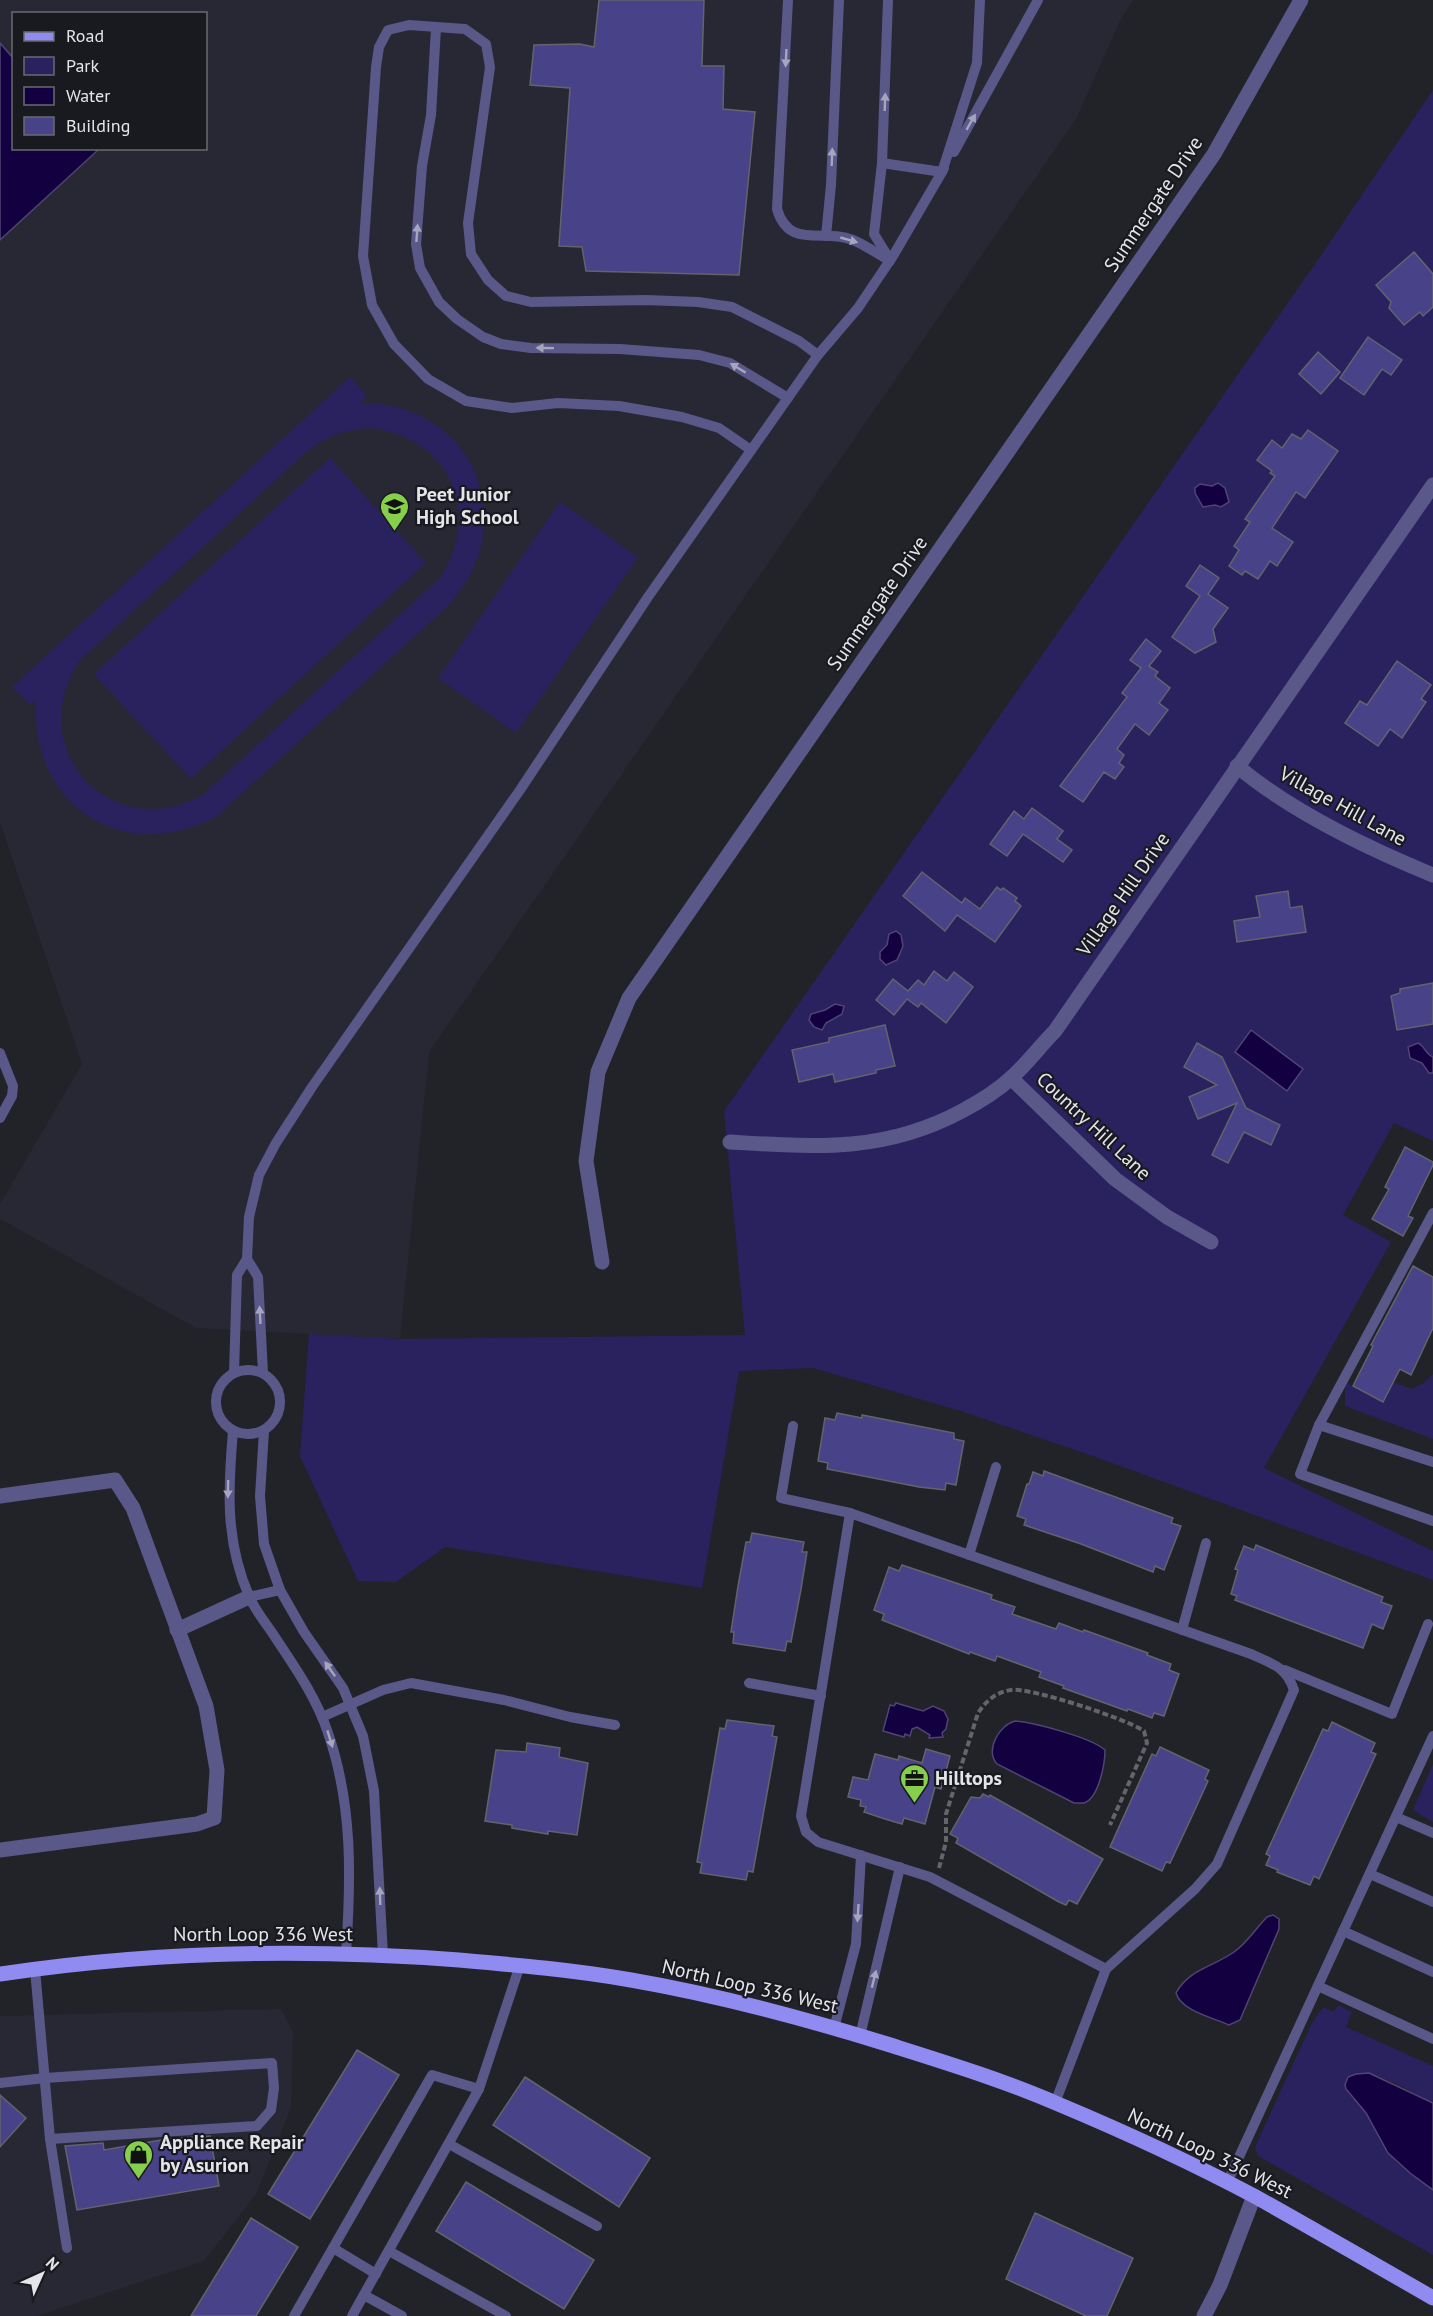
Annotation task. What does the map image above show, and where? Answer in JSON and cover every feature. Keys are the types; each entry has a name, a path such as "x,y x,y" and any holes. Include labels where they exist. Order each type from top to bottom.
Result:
{"main road":[{"name":"North Loop 336 West","path":"0,1974 103,1960 200,1954 285,1952 382,1955 520,1965 631,1980 735,2002 834,2028 950,2064 1055,2103 1254,2196 1433,2298"}],"street":[{"name":"Summergate Drive","path":"602,1262 586,1161 598,1072 629,998 1214,154 1295,2"},
{"name":"Village Hill Drive","path":"730,1142 814,1147 859,1144 900,1137 941,1122 978,1102 1011,1078 1055,1031 1433,484"},
{"name":"Village Hill Lane","path":"1237,766 1254,780 1324,823 1385,856 1433,875"},
{"name":"Country Hill Lane","path":"1011,1078 1115,1179 1167,1217 1211,1242"},
{"path":"0,1496 115,1480 133,1508 206,1706 217,1770 214,1818 197,1824 0,1850"},
{"path":"177,1630 249,1597"},
{"path":"1204,2316 1220,2285 1254,2196"}],"lane":[{"path":"788,0 777,208 781,220 790,230 806,237 826,236 851,239 890,261"},
{"path":"826,236 831,185 839,0"},
{"path":"888,0 882,163 874,234 890,261"},
{"path":"942,172 977,63 980,0"},
{"path":"234,1373 237,1275 247,1259 249,1217 259,1174 276,1143 312,1087 520,790 648,597 818,355 858,308 890,261 1038,0"},
{"path":"752,450 719,428 682,417 619,406 558,403 512,408 466,401 428,379 394,344 372,305 363,256 371,120 379,47 388,30 409,25 465,29 486,44 490,67 468,223 471,254 488,280 506,296 531,302 646,300 698,302 732,307 799,341 818,355"},
{"path":"436,28 431,115 422,166 416,244 420,268 439,302 483,338 501,344 531,348 632,350 699,355 730,363 788,398"},
{"path":"882,163 942,172"},
{"path":"0,1053 13,1086 12,1096 0,1118"},
{"path":"1433,1213 1319,1425 1299,1474 1433,1521"},
{"path":"247,1259 258,1277 263,1373"},
{"path":"253,1370 263,1373 279,1390 281,1401 279,1413 264,1431 243,1435 233,1431 222,1422 216,1409 216,1394 223,1382 234,1373 253,1370"},
{"path":"1319,1425 1433,1462"},
{"path":"793,1426 781,1498 850,1513 1251,1654 1392,1714 1428,1624"},
{"path":"233,1431 228,1510 233,1546 249,1597 311,1695 322,1717 345,1794 351,1878 346,1954"},
{"path":"264,1431 260,1496 264,1544 280,1590 304,1632 344,1688 363,1736 374,1791 382,1955"},
{"path":"969,1555 996,1467"},
{"path":"850,1513 801,1816 806,1832 818,1842 936,1880 1106,1969"},
{"path":"1182,1630 1206,1543"},
{"path":"249,1597 280,1590"},
{"path":"1055,2103 1106,1969 1196,1889 1217,1864 1294,1690 1291,1680 1282,1668"},
{"path":"322,1717 383,1689 411,1683 504,1700 570,1718 615,1725"},
{"path":"749,1683 820,1696"},
{"path":"1227,2183 1433,1736"},
{"path":"1396,1816 1433,1833"},
{"path":"834,2028 856,1944 861,1855"},
{"path":"860,2036 900,1867"},
{"path":"1370,1874 1433,1902"},
{"path":"1343,1931 1433,1972"},
{"path":"352,2316 479,2089 520,1965"},
{"path":"35,1969 50,2139 67,2248"},
{"path":"1318,1986 1433,2039"},
{"path":"0,2083 272,2063 274,2088 271,2110 257,2126 50,2139"},
{"path":"294,2316 432,2075 479,2089"},
{"path":"449,2144 597,2226"},
{"path":"333,2248 376,2274"},
{"path":"389,2251 506,2316"},
{"path":"364,2295 402,2316"}],"path":[{"path":"936,1880 946,1842 946,1814 978,1713 984,1703 1002,1692 1013,1689 1026,1690 1117,1719 1144,1731 1147,1743 1110,1825"}],"shaded area":[{"name":"Peet Junior High School","path":"0,0 1133,0 1120,21 1076,119 429,1052 400,1339 196,1328 0,1219 0,1204 82,1064 0,822 0,240 97,150 207,150 207,12 12,12 12,57 0,43"},
{"path":"281,2009 293,2032 291,2108 256,2194 204,2261 37,2316 0,2316 0,2016"}],"green space":[{"path":"1433,90 1433,1141 1394,1123 1343,1215 1391,1242 1264,1468 1433,1551 1433,1580 1090,1455 961,1411 813,1368 739,1371 702,1588 445,1547 396,1582 358,1581 300,1456 309,1334 400,1339 745,1335 724,1111 1324,251"},
{"path":"350,377 367,396 360,403 400,408 433,423 458,445 476,474 484,506 482,540 470,574 447,607 217,816 182,830 148,834 117,829 89,816 66,796 48,770 38,737 36,700 30,705 12,687","holes":["372,428 399,435 422,447 439,463 451,482 458,505 458,529 453,553 440,578 203,795 169,807 137,808 108,798 85,780 69,755 61,725 65,693 80,660 314,446 337,434 363,429"]},
{"path":"330,458 426,563 191,779 94,674"},
{"path":"560,502 638,557 516,733 438,678"},
{"path":"1433,1374 1433,1439 1345,1406 1345,1382 1383,1402 1393,1382 1412,1389 1424,1383"},
{"path":"1433,1764 1433,1822 1413,1810"},
{"path":"1338,2005 1352,2012 1346,2027 1433,2066 1433,2103 1376,2076 1354,2075 1346,2080 1345,2085 1349,2094 1366,2113 1397,2163 1433,2190 1433,2255 1258,2156 1255,2147 1312,2023 1323,2007 1334,2012"}],"water":[{"path":"0,43 12,57 12,150 98,150 0,240"},
{"path":"1218,483 1225,488 1229,502 1221,507 1215,505 1203,507 1195,493 1195,488 1200,484 1212,486"},
{"path":"896,931 901,935 903,946 897,960 886,965 880,959 880,952 887,945 889,934"},
{"path":"835,1004 844,1006 842,1014 826,1023 822,1030 814,1027 809,1020 811,1014"},
{"path":"1251,1030 1303,1069 1287,1091 1235,1052"},
{"path":"1418,1043 1433,1057 1433,1073 1429,1073 1422,1063 1410,1058 1408,1047"},
{"path":"896,1703 923,1711 933,1706 944,1711 948,1719 946,1729 942,1733 943,1737 929,1738 930,1735 917,1727 912,1729 910,1736 905,1734 904,1737 883,1731 890,1705 894,1706"},
{"path":"1015,1721 1075,1736 1105,1750 1100,1780 1089,1800 1084,1803 1074,1803 997,1764 992,1752 993,1745 1004,1727"},
{"path":"1273,1915 1279,1919 1279,1929 1240,2020 1229,2025 1184,2005 1176,1993 1181,1985 1195,1973 1234,1952 1267,1917"},
{"path":"1369,2073 1433,2103 1433,2190 1388,2153 1366,2113 1346,2089 1348,2077"}],"building":[{"path":"599,0 704,0 702,66 724,66 723,109 755,112 739,275 586,271 582,247 559,246 570,88 530,85 534,45 580,44 594,47"},
{"path":"1414,252 1433,274 1433,307 1423,316 1420,312 1404,325 1389,308 1391,302 1376,285"},
{"path":"1368,337 1402,360 1391,375 1382,369 1364,395 1340,378"},
{"path":"1318,352 1340,372 1321,394 1299,374"},
{"path":"1308,430 1338,451 1305,498 1296,492 1272,528 1293,542 1277,566 1270,561 1258,579 1245,571 1242,575 1229,566 1239,550 1234,546 1250,522 1245,519 1275,476 1257,460 1272,440 1282,448 1292,434 1301,439"},
{"path":"1200,565 1219,578 1208,594 1228,608 1213,629 1216,642 1195,653 1172,637 1200,596 1186,586"},
{"path":"1146,639 1161,651 1149,666 1158,672 1155,676 1170,688 1159,703 1168,710 1149,735 1135,724 1117,749 1124,755 1119,763 1124,767 1115,779 1104,772 1083,802 1060,786 1127,697 1122,693 1141,668 1130,660"},
{"path":"1397,661 1431,685 1421,699 1426,702 1402,738 1390,729 1378,746 1345,723 1360,701 1367,705"},
{"path":"1032,808 1063,831 1057,839 1072,850 1063,862 1023,834 1007,856 990,844 1014,811 1024,819"},
{"path":"922,872 962,903 965,898 980,909 997,887 1001,890 1003,888 1017,898 1015,901 1021,906 995,942 957,915 945,931 903,896"},
{"path":"1288,891 1290,908 1302,906 1306,932 1237,942 1234,921 1260,917 1256,896"},
{"path":"934,971 947,981 954,972 973,987 946,1023 921,1003 918,1007 907,999 894,1015 876,1000 893,979 908,991 918,980 924,985"},
{"path":"1433,983 1433,1024 1397,1030 1391,996 1400,993 1400,989"},
{"path":"885,1025 895,1066 876,1070 876,1073 835,1082 833,1074 799,1082 792,1050 829,1042 829,1038"},
{"path":"1197,1043 1222,1057 1246,1108 1280,1125 1271,1145 1244,1132 1228,1163 1212,1155 1237,1103 1198,1119 1189,1097 1217,1085 1184,1067"},
{"path":"1405,1147 1433,1162 1433,1165 1408,1216 1413,1218 1403,1236 1372,1219 1389,1189 1385,1187"},
{"path":"1413,1266 1433,1277 1433,1328 1411,1375 1400,1369 1383,1402 1353,1386 1373,1346 1371,1345"},
{"path":"837,1413 862,1418 862,1415 954,1433 954,1439 964,1441 956,1485 946,1483 945,1490 919,1487 827,1469 828,1463 818,1461 825,1418 835,1420"},
{"path":"1044,1471 1173,1518 1171,1523 1181,1526 1164,1570 1155,1566 1153,1572 1024,1525 1026,1519 1017,1516 1027,1484 1033,1472 1043,1476"},
{"path":"752,1533 804,1542 802,1552 807,1552 791,1642 787,1641 785,1651 733,1643 734,1632 731,1632 738,1586 746,1542 750,1542"},
{"path":"1256,1545 1383,1597 1381,1602 1392,1606 1383,1629 1372,1624 1363,1648 1235,1600 1237,1596 1231,1594 1238,1570 1235,1569 1244,1546 1254,1550"},
{"path":"902,1565 992,1595 991,1599 1015,1607 1012,1614 1056,1629 1059,1623 1083,1632 1084,1630 1148,1653 1147,1655 1171,1664 1169,1670 1179,1674 1164,1716 1154,1713 1152,1718 1128,1709 1127,1711 1063,1688 1064,1686 1039,1677 1041,1672 997,1656 995,1661 970,1652 969,1654 882,1620 884,1614 874,1610 889,1567 899,1571"},
{"path":"727,1720 774,1726 772,1736 777,1737 753,1872 748,1871 746,1880 700,1873 702,1863 697,1862 720,1728 725,1729"},
{"path":"1332,1722 1375,1743 1371,1752 1376,1754 1319,1879 1314,1876 1310,1885 1277,1872 1278,1870 1266,1865 1270,1856 1266,1854 1323,1729 1328,1731"},
{"path":"527,1743 560,1748 559,1757 588,1763 577,1835 548,1831 548,1834 485,1821 496,1750 526,1752"},
{"path":"1160,1747 1209,1770 1205,1779 1208,1781 1193,1814 1170,1863 1166,1862 1162,1871 1110,1847 1152,1754 1156,1756"},
{"path":"926,1749 950,1756 941,1789 935,1787 925,1824 904,1818 902,1824 864,1812 866,1807 860,1806 861,1800 848,1797 853,1777 868,1780 875,1754 898,1760 899,1756 922,1763"},
{"path":"983,1794 989,1797 990,1795 1103,1859 1077,1904 1069,1900 1066,1905 1059,1902 956,1843 958,1838 950,1834 971,1797 980,1798"},
{"path":"357,2050 399,2075 310,2219 268,2194"},
{"path":"525,2077 650,2158 619,2207 493,2125"},
{"path":"0,2095 26,2118 0,2147"},
{"path":"210,2136 219,2186 77,2210 65,2146 103,2143 104,2150 167,2139"},
{"path":"466,2182 594,2260 564,2309 436,2231"},
{"path":"1035,2213 1133,2258 1107,2316 1086,2316 1006,2279"},
{"path":"251,2218 298,2247 256,2316 191,2316"}],"place":[{"name":"Peet Junior High School","path":"395,532"},
{"name":"Hilltops","path":"914,1804"},
{"name":"Appliance Repair by Asurion","path":"139,2180"}]}
